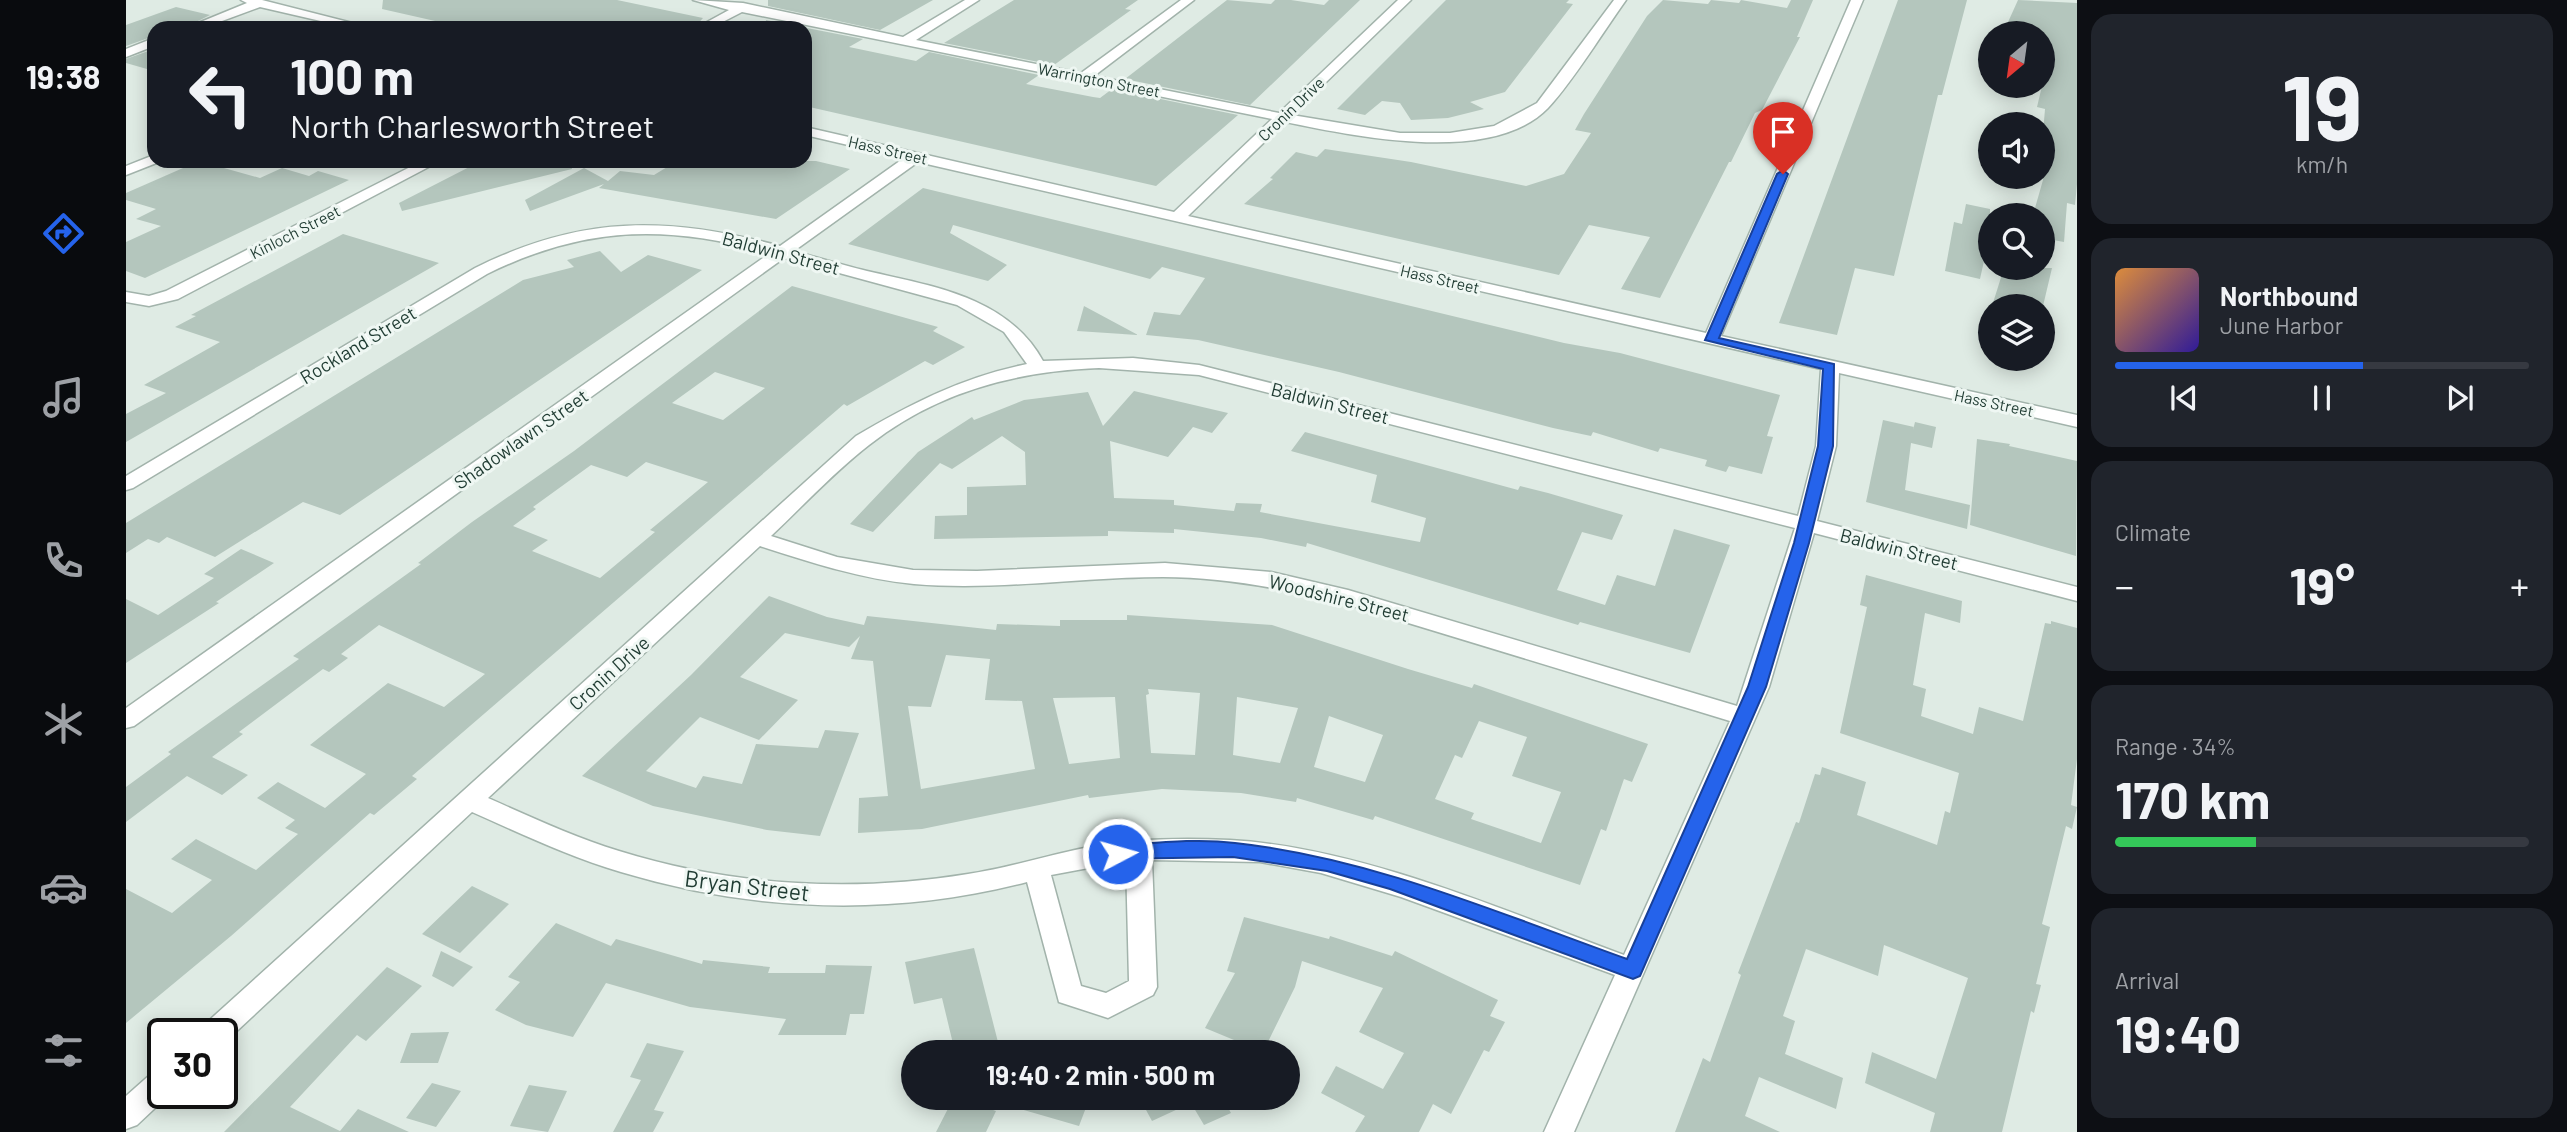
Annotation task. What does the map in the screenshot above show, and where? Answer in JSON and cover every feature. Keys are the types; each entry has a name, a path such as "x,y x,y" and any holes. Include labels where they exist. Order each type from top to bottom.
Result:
{"street":[{"name":"Warrington Street","path":"698,0 802,21"},
{"path":"716,21 757,0"},
{"path":"905,41 973,0"},
{"path":"1084,77 1188,0"},
{"name":"Cronin Drive","path":"1177,218 1405,0"},
{"name":"Warrington Street","path":"812,23 1351,131 1415,138 1473,134 1502,128 1529,116 1542,106 1620,0"},
{"path":"1711,340 1857,0"},
{"path":"208,21 253,1 337,21"},
{"path":"126,53 147,45"},
{"name":"Hass Street","path":"812,133 1711,340 2077,421"},
{"name":"Shadowlawn Street","path":"126,720 782,254 915,156"},
{"path":"126,171 147,162"},
{"name":"Kinloch Street","path":"126,297 156,299 172,295 419,168"},
{"name":"Baldwin Street","path":"600,230 673,229 782,254 973,306 1016,334 1038,367 1118,362 1199,370 2077,594"},
{"name":"Rockland Street","path":"126,484 489,267 538,245 600,230"},
{"name":"Cronin Drive","path":"232,1018 863,440 906,413 966,385 1038,367"},
{"path":"1559,1132 1744,717 1778,623 1826,446 1830,367"},
{"name":"Woodshire Street","path":"756,538 834,563 913,577 977,578 1165,570 1271,579 1340,595 1744,717"},
{"name":"Bryan Street","path":"470,801 619,862 674,877 750,890 813,895 887,894 966,885 1075,859 1139,851 1233,850 1327,864 1394,883 1633,970"},
{"path":"1037,870 1069,994 1108,1006 1143,987 1139,851"},
{"path":"126,1115 147,1096"}],"building":[{"path":"383,0 617,0 703,18 700,21 435,21 382,9"},
{"path":"768,0 933,0 880,30 768,6"},
{"path":"1014,0 1138,0 1125,9 1131,10 1054,65 944,43"},
{"path":"1227,0 1271,4 1275,0 1291,0 1324,5 1329,0 1360,0 1250,105 1125,79"},
{"path":"1446,0 1569,0 1566,3 1573,4 1505,92 1470,102 1484,109 1448,118 1411,120 1400,103 1382,101 1365,115 1337,109"},
{"path":"1663,0 1708,4 1711,0 1739,3 1741,0 1787,8 1791,0 1813,0 1797,37 1800,37 1762,110 1755,113 1660,298 1621,289 1650,237 1589,225 1559,275 1244,204 1273,179 1270,178 1296,152 1317,157 1325,149 1411,162 1526,186 1564,174 1591,133 1575,130 1584,114 1647,16"},
{"path":"1898,0 1967,0 1942,95 1938,95 1894,276 1855,268 1837,335 1779,323"},
{"path":"2018,0 2077,3 2077,184 2075,205 2067,203 2064,242 2055,240 2055,203 2036,203 2040,189 2055,189 2055,112 2045,112 2045,109 2037,107 2039,98 2055,98 2055,21 2009,21"},
{"path":"176,7 210,15 198,21 147,21 147,38 126,46 126,25"},
{"path":"812,29 863,39 849,47 916,61 929,52 1039,75 1026,84 1100,98 1112,89 1238,115 1156,186 812,108"},
{"path":"147,52 147,69 126,63 126,59"},
{"path":"812,161 850,169 776,219 599,188 604,184 530,211 525,200 584,168 608,181 620,171 654,175 666,168 812,168"},
{"path":"183,168 224,168 260,178 282,168 309,176 318,171 349,180 145,278 126,271 126,242 161,226 136,219 156,209 126,200 126,193"},
{"path":"467,168 572,168 402,211 399,203"},
{"path":"923,188 1564,343 1620,353 1780,395 1767,436 1773,437 1762,474 1729,466 1726,472 1705,466 1707,460 1660,448 1658,452 1593,432 1591,436 1553,428 1339,372 1198,340 1146,335 1154,312 1180,315 1205,278 1162,267 1150,279 953,225 950,233 1007,265 988,281 848,244"},
{"path":"1966,204 1978,206 1978,279 1945,271 1954,222 1962,224"},
{"path":"343,234 439,263 126,442 126,414 166,393 144,385 220,342 175,327 196,316 191,315"},
{"path":"600,251 621,272 648,255 702,270 340,515 303,502 215,557 167,537 159,543 148,539 126,553 126,523 523,280 574,267 567,260"},
{"path":"2000,280 2049,280 2046,294 1996,294"},
{"path":"792,286 938,327 933,331 965,347 933,365 925,361 847,406 844,404 412,776 417,779 374,815 370,813 231,936 126,1023 126,889 172,913 212,880 171,859 196,839 256,870 298,834 285,828 295,820 257,798 278,782 325,808 366,774 310,745 388,683 444,707 485,674 379,625 341,654 348,658 329,672 323,669 239,732 243,734 212,757 248,775 222,795 187,776 126,822 126,787 171,754 168,752 299,659 293,656 421,564 418,563 472,522 574,451","holes":["715,372 765,388 723,420 672,403","646,462 708,482 650,530 655,532 600,578 532,551 548,540 513,526 536,509 533,507 591,465 627,477"]},
{"path":"1084,306 1138,335 1077,331"},
{"path":"1134,391 1228,413 1212,433 1193,427 1168,457 1110,441 1114,498 1174,500 1174,505 1234,511 1236,503 1262,504 1260,512 1420,542 1426,518 1371,502 1377,475 1291,451 1305,432 1518,490 1520,486 1548,493 1623,515 1612,540 1582,532 1557,590 1605,605 1617,575 1655,586 1674,529 1730,545 1690,653 1580,622 1578,625 1307,543 1306,547 1261,538 1174,529 1174,533 1108,531 1108,536 934,539 935,516 967,515 967,487 1026,485 1025,452 1002,436 952,469 940,463 873,532 850,524 918,452 972,417 974,420 1024,400 1088,392 1103,426"},
{"path":"1883,420 1914,427 1915,422 1936,427 1932,448 1911,443 1905,490 1970,505 1967,529 1866,502"},
{"path":"1977,439 2010,444 2009,446 2077,461 2076,556 1970,525"},
{"path":"241,549 274,563 216,602 219,603 126,663 126,599 158,615 214,578 204,574"},
{"path":"1866,575 1962,601 1960,623 1925,613 1913,685 1926,689 1921,716 1973,734 1979,707 2023,721 2045,623 2051,624 2051,621 2077,628 2077,759 2071,805 2077,807 2072,829 2066,826 2042,924 2050,927 2036,984 2041,985 2034,1013 2031,1011 2002,1132 1930,1132 1935,1113 1865,1083 1872,1052 1936,1079 1968,978 1884,945 1878,976 1806,949 1783,1016 1795,1021 1785,1054 1843,1078 1836,1109 1759,1077 1745,1116 1780,1132 1675,1132 1703,1058 1710,1062 1741,975 1738,973 1796,822 1799,823 1815,774 1820,775 1822,767 1866,782 1857,815 1937,845 1945,811 1950,813 1959,773 1840,733 1867,607 1860,605"},
{"path":"769,596 827,617 864,625 867,616 996,630 997,624 1060,626 1060,620 1127,620 1127,615 1272,625 1472,688 1474,684 1648,744 1632,782 1624,779 1606,831 1601,829 1580,885 1375,816 1373,820 1297,798 1296,802 1241,793 1162,789 1089,798 1088,795 922,829 858,833 859,798 888,796 873,661 851,659 860,636 849,647 785,633 740,677 798,700 759,740 700,717 646,771 696,788 703,776 742,784 756,744 818,748 825,730 859,733 820,836 767,830 653,806 582,776 691,675","holes":["946,655 990,659 985,700 1022,701 1035,769 921,789 908,706 931,707","1148,689 1200,693 1195,755 1151,753 1146,695 1149,694","1115,697 1120,758 1069,764 1053,698","1237,697 1298,708 1280,763 1233,755","1329,716 1383,735 1365,782 1314,767","1479,721 1527,737 1512,776 1561,792 1541,843 1471,819 1474,813 1435,799 1455,755 1462,758"]},
{"path":"472,886 509,904 460,953 422,934"},
{"path":"1244,917 1329,939 1330,936 1392,956 1395,951 1498,1000 1490,1016 1505,1022 1489,1052 1484,1050 1451,1114 1433,1104 1419,1132 1355,1132 1365,1116 1321,1093 1336,1066 1383,1089 1404,1053 1359,1032 1383,988 1302,961 1295,987 1269,1040 1234,1040 1205,1028 1235,973 1227,971"},
{"path":"556,923 611,946 616,939 702,964 703,960 770,967 768,973 825,973 826,965 872,966 864,1014 850,1014 846,1035 778,1035 786,1019 690,1007 606,983 573,1037 526,1025 495,1010 520,982 508,977"},
{"path":"974,948 997,1040 952,1040 942,998 914,1004 905,962"},
{"path":"441,951 473,967 453,987 432,976"},
{"path":"387,967 422,986 366,1041 357,1035 290,1107 340,1131 358,1109 409,1132 224,1132"},
{"path":"449,1032 438,1063 400,1063 411,1033"},
{"path":"647,1043 684,1051 654,1110 664,1112 653,1132 613,1132 641,1080 630,1077"},
{"path":"432,1083 461,1091 436,1127 406,1118"},
{"path":"529,1085 567,1091 548,1132 510,1126"},
{"path":"947,1110 996,1111 986,1132 936,1132"},
{"path":"1024,1110 1085,1110 1079,1126"},
{"path":"1146,1110 1176,1110 1152,1121"},
{"path":"1195,1110 1229,1110 1231,1113 1204,1125"}],"route":[{"path":"1118,854 1179,849 1233,850 1327,864 1394,883 1633,970 1757,687 1801,543 1826,446 1830,367 1711,340 1783,174"}]}
